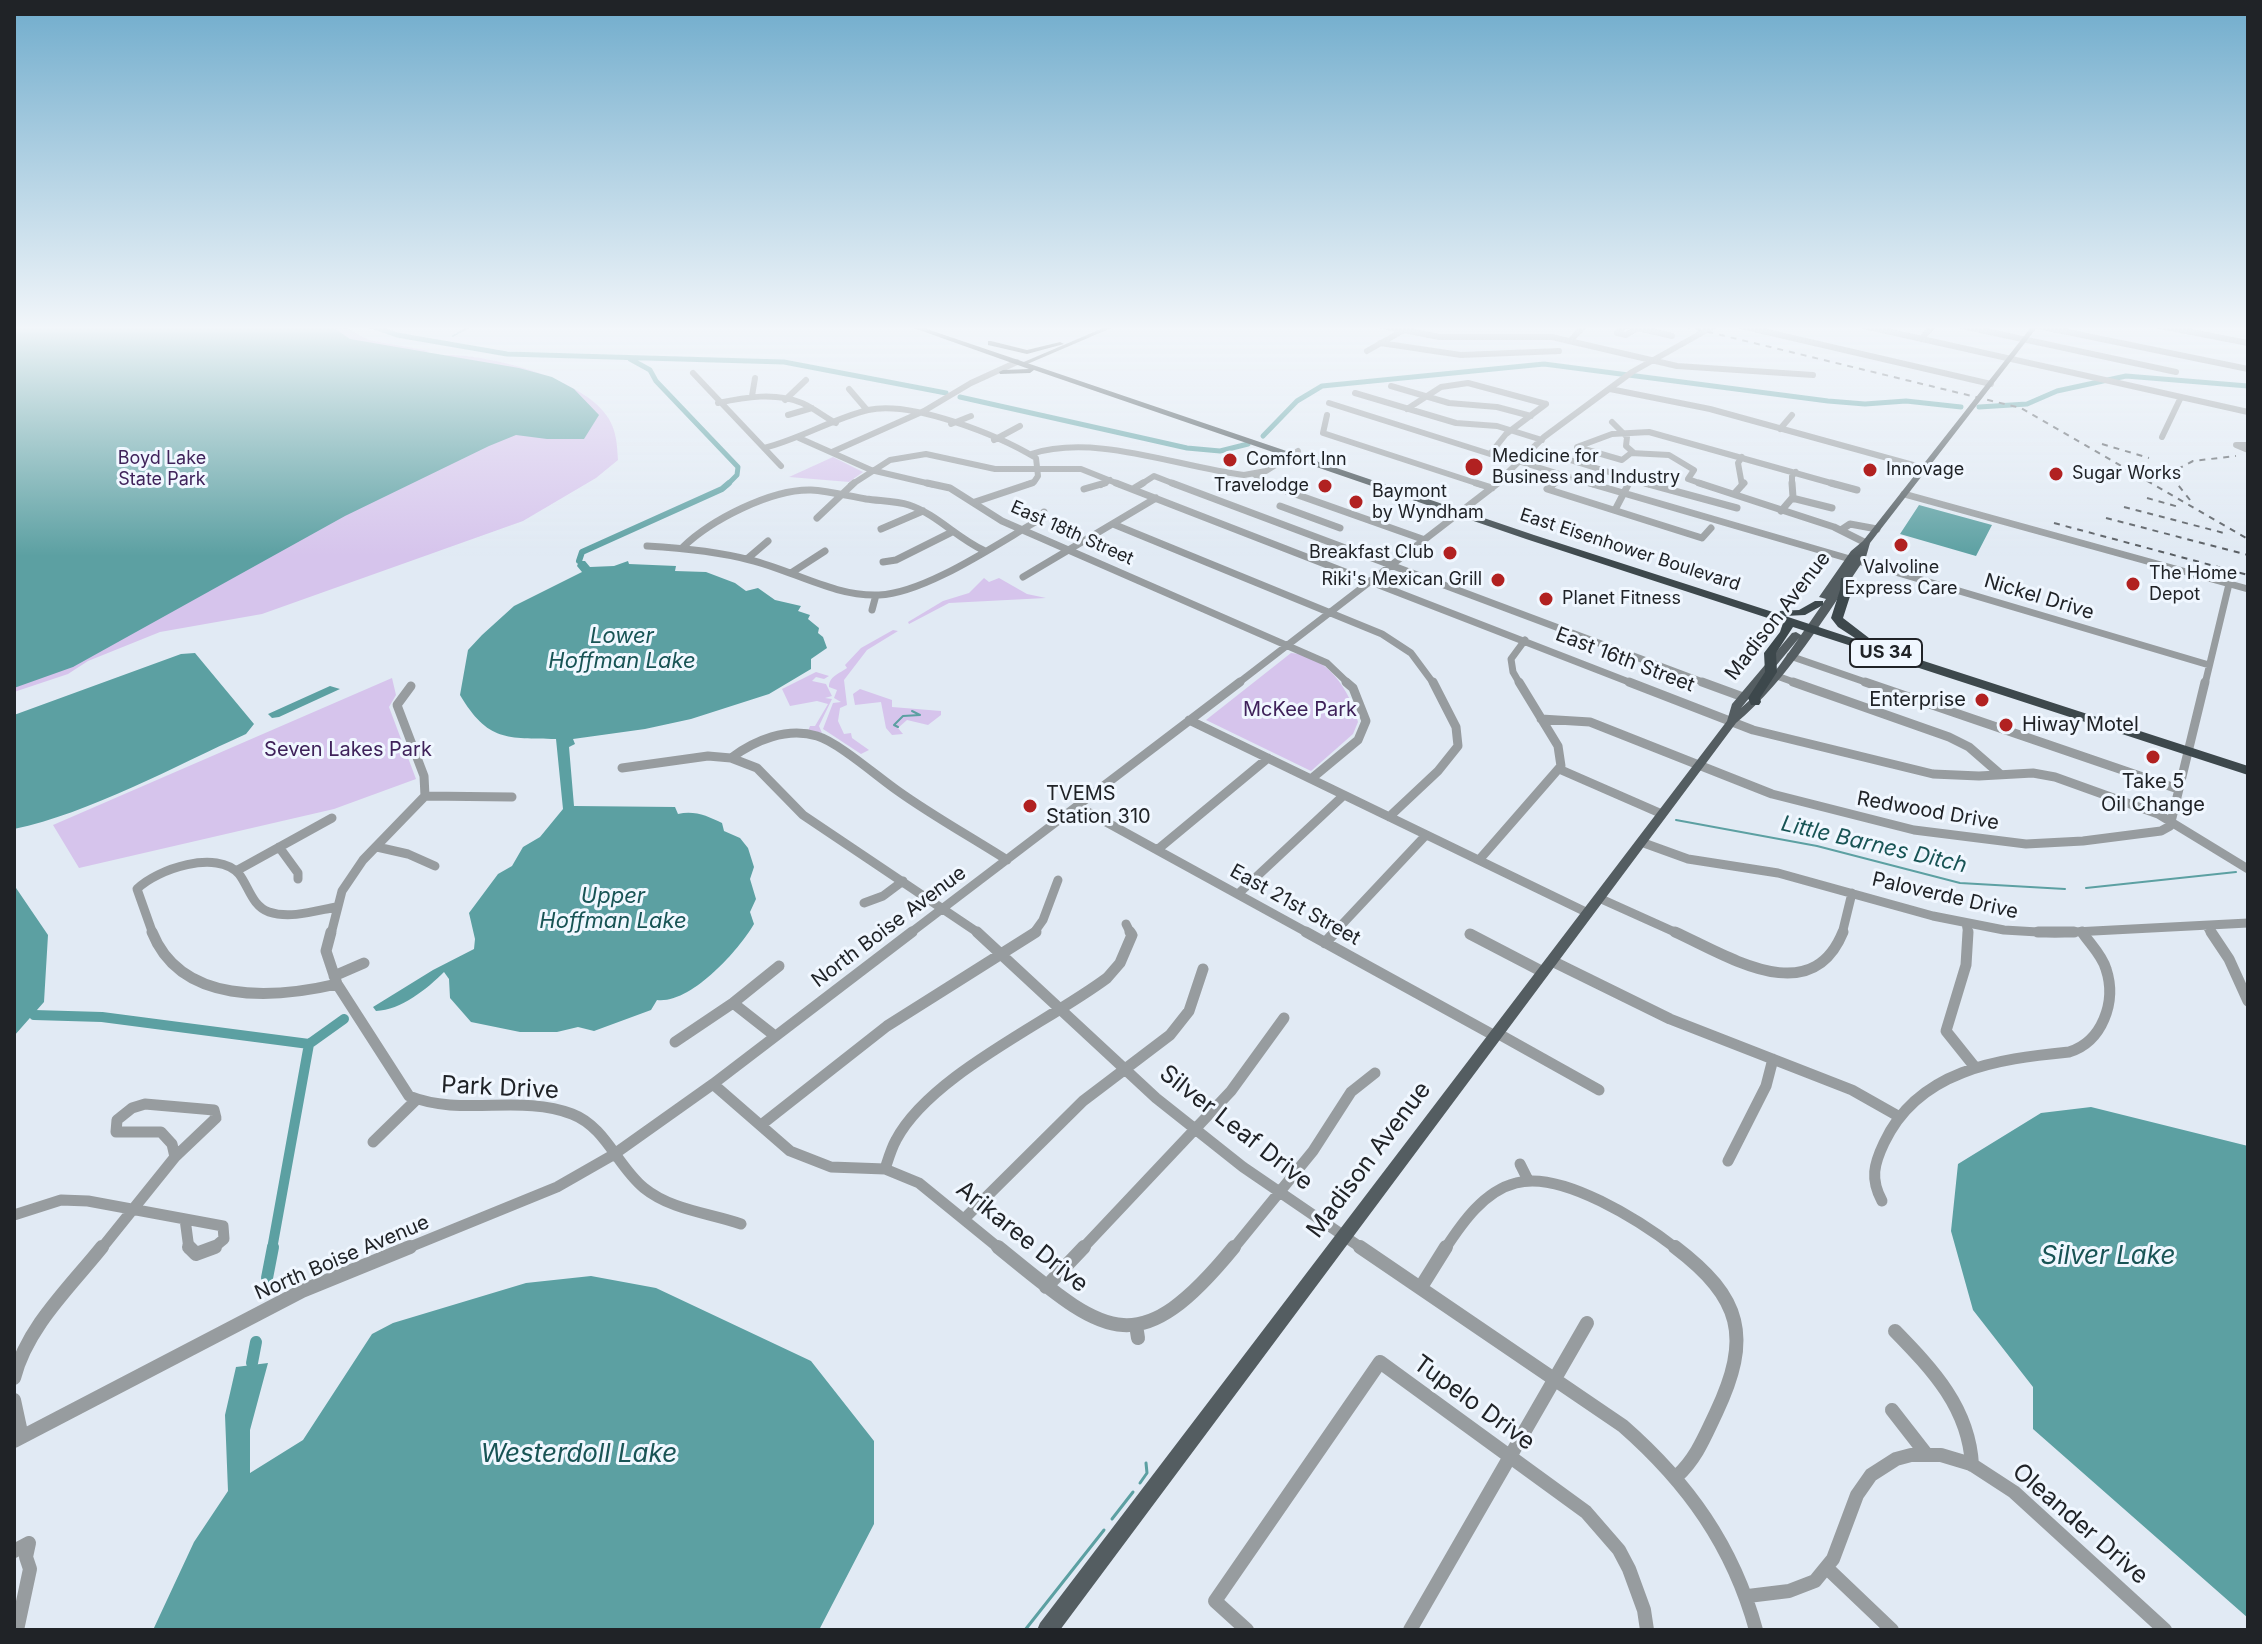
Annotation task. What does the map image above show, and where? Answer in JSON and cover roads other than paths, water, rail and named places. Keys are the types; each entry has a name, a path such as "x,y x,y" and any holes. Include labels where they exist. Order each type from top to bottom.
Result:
{"highway":[{"name":"East Eisenhower Boulevard","path":"1140,403 1295,453"},
{"name":"East Eisenhower Boulevard","path":"1147,403 1463,510 1624,560 1813,625 1863,638 2189,748 2248,771"},
{"name":"East Eisenhower Boulevard","path":"1463,510 1566,548 1754,610 1782,614"},
{"path":"1566,548 1624,560"},
{"path":"1813,625 1829,617 1836,605 1842,577"},
{"path":"1842,577 1846,590 1837,618 1842,625 1863,638"},
{"path":"1749,700 1754,698 1771,672 1770,653 1786,632 1782,614 1801,613 1819,603"},
{"path":"1754,610 1777,627 1762,652 1760,674"},
{"name":"East Eisenhower Boulevard","path":"1813,625 1841,638 2189,748 2248,763"}],"main road":[{"name":"Madison Avenue","path":"1047,1630 1732,721 1734,711 1777,676 1813,625 1819,603 1976,403"},
{"name":"Madison Avenue","path":"1749,700 1760,674 1813,625"}],"street":[{"path":"718,403 781,466"},
{"path":"794,403 812,408 836,423"},
{"path":"861,403 867,410"},
{"path":"832,452 938,403"},
{"path":"1329,403 1490,454 1511,430 1546,404 1542,403"},
{"path":"1388,403 1456,423 1491,425 1542,440"},
{"path":"1386,421 1416,403"},
{"path":"1448,403 1497,407 1531,416"},
{"name":"North Boise Avenue","path":"18,1439 302,1291 524,1203 613,1155 713,1084 1425,540 1492,488 1542,440 1592,403"},
{"path":"1678,403 1924,468"},
{"path":"2162,437 2178,403"},
{"path":"2207,403 2248,412"},
{"path":"764,448 799,438 867,410 894,406 921,412 1031,454 1038,467 1038,476 1031,484 975,502"},
{"path":"788,415 812,408"},
{"path":"1327,415 1323,433 1492,488"},
{"path":"1780,429 1792,415"},
{"path":"946,432 971,416"},
{"path":"1612,422 1627,437 1626,446 1634,453 1678,459 1694,470 1690,478 1844,527 1877,529"},
{"path":"994,440 1020,426"},
{"path":"1634,453 1622,460 1577,447 1600,436 1623,432 1662,434 1857,490"},
{"name":"East 18th Street","path":"799,438 871,470 942,485 1021,530 1320,659 1339,672 1353,688 1365,715 1362,736 1311,779"},
{"path":"1031,454 1047,447 1075,442 1229,474 1254,474 1271,469 1295,453"},
{"name":"East 16th Street","path":"817,518 871,470 912,453 947,457 991,468 1081,469 1732,721 1792,741 1933,774 2033,773 2055,777 2127,801 2170,821 2248,869"},
{"path":"1557,456 1737,508"},
{"path":"1737,492 1744,483 1738,463 1742,457"},
{"name":"Nickel Drive","path":"1521,462 1623,494 1796,539 1854,560 2209,665"},
{"path":"1782,509 1792,498 1792,476 1796,472"},
{"path":"1254,474 1262,482 1425,540"},
{"path":"1133,489 1154,476 1749,700"},
{"path":"1615,510 1632,477"},
{"path":"1560,479 1547,489 1702,538 1711,528"},
{"path":"1084,489 1110,480"},
{"path":"683,547 701,530 751,505 791,491 816,490 904,504 923,511 950,533 983,550"},
{"path":"1904,494 2248,589"},
{"path":"1023,577 1156,498"},
{"path":"1792,498 1832,508"},
{"path":"751,505 760,509"},
{"path":"1310,516 1327,505"},
{"path":"1280,506 1340,528"},
{"path":"881,529 893,527 923,511"},
{"path":"647,546 683,547 747,559 848,592 876,595 915,588 1044,517 1044,512"},
{"path":"1113,524 1380,633 1421,657 1456,725 1459,740 1452,754 1389,817"},
{"path":"1844,527 1866,543"},
{"path":"883,562 896,560 950,533"},
{"path":"747,559 768,541"},
{"path":"791,573 825,551"},
{"path":"2170,821 2229,584"},
{"path":"872,610 876,595"},
{"path":"1479,860 1559,769 1561,751 1511,665 1513,653 1525,640"},
{"path":"1790,656 2178,789"},
{"path":"1777,676 1949,737 1978,753 2000,774"},
{"path":"411,686 397,705 424,776 425,796 512,797"},
{"name":"Redwood Drive","path":"1541,719 1590,722 1758,789 1914,830 1993,842 2061,843 2161,831 2170,826 2170,821"},
{"path":"1189,720 1588,913"},
{"path":"731,758 750,745 773,737 806,734 821,737 912,801 1007,860"},
{"name":"Silver Leaf Drive","path":"622,768 696,756 731,758 757,768 803,815 943,908 1005,954 1194,1129 1280,1192 1623,1426 1677,1476 1715,1526 1748,1596 1756,1630"},
{"path":"1157,850 1268,758"},
{"path":"1559,769 1662,814"},
{"path":"1238,894 1344,795"},
{"name":"Park Drive","path":"425,796 354,871 336,907 326,951 335,980 399,1083 417,1099 429,1104 563,1111 592,1125 613,1155 648,1191 741,1224"},
{"name":"East 21st Street","path":"1077,806 1599,1090"},
{"path":"236,871 332,818"},
{"path":"1325,943 1426,835"},
{"name":"Paloverde Drive","path":"1641,842 1688,859 1778,873 1966,923 2027,932 2208,928 2248,923"},
{"path":"279,847 298,873 298,879"},
{"path":"377,847 408,854 435,866"},
{"path":"336,907 296,912 264,910 258,906 236,871 219,864 199,864 156,875 138,886 138,897 158,946 169,962 191,979 228,990 297,993 335,980 364,963"},
{"path":"761,1125 887,1026 1005,954 1039,929 1048,912 1049,891 1058,880"},
{"path":"864,903 883,896 903,881"},
{"path":"1599,898 1744,963 1763,970 1795,974 1820,968 1828,962 1848,919 1852,893"},
{"path":"1966,923 1969,960 1946,1031 1974,1066"},
{"path":"885,1169 903,1127 933,1095 1093,990 1120,963 1132,935 1126,924"},
{"path":"2208,928 2229,959 2248,1001"},
{"path":"1882,1201 1874,1188 1873,1165 1898,1116 1946,1078 1974,1066 2069,1052 2084,1047 2094,1038 2109,982 2101,958 2082,932"},
{"path":"1470,934 1657,1013 1862,1094 1898,1116"},
{"path":"675,1042 733,1003 779,966"},
{"path":"964,1219 1083,1101 1154,1049 1184,1020 1203,969"},
{"path":"733,1003 775,1036"},
{"path":"1046,1287 1231,1091 1284,1018"},
{"path":"1728,1161 1766,1086 1773,1059"},
{"name":"Arikaree Drive","path":"713,1084 790,1151 831,1167 885,1169 919,1183 1085,1316 1137,1331 1184,1304 1280,1192 1321,1139 1361,1079 1375,1073"},
{"path":"373,1142 417,1099"},
{"path":"14,1378 20,1344 175,1157 216,1118 214,1110 200,1104 177,1107 150,1102 129,1109 117,1120 116,1132 122,1134 153,1130 166,1133 173,1142 175,1157"},
{"path":"1520,1164 1528,1180"},
{"path":"1421,1287 1479,1204 1497,1190 1528,1180 1586,1195 1669,1242 1711,1277 1728,1301 1739,1338 1734,1376 1696,1454 1688,1467 1677,1476"},
{"path":"14,1215 61,1200 88,1201 185,1219"},
{"path":"1410,1630 1587,1323"},
{"path":"1895,1331 1917,1353 1956,1404 1970,1436 1972,1465"},
{"name":"Tupelo Drive","path":"1247,1630 1215,1601 1380,1362 1586,1512 1607,1535 1629,1569 1644,1610 1647,1630"},
{"path":"14,1400 18,1439"},
{"path":"1892,1410 1927,1455"},
{"name":"Oleander Drive","path":"1828,1569 1836,1558 1860,1488 1872,1474 1896,1458 1941,1455 1972,1465 2021,1497 2165,1630"},
{"path":"14,1551 29,1543 26,1557 30,1569 17,1630"},
{"path":"1748,1596 1794,1591 1820,1579 1828,1569 1892,1630"}],"water":[{"path":"14,403 587,403 599,415 584,439 516,435 489,446 345,516 73,667 14,688"},
{"path":"1919,505 1992,525 1976,556 1900,534"},
{"path":"579,561 585,561 590,567 614,566 628,561 629,564 676,566 675,571 706,572 735,583 746,591 758,588 775,600 801,606 798,611 810,615 808,619 819,628 818,633 827,648 811,659 811,669 769,694 691,719 573,739 575,744 569,747 574,806 675,807 678,814 695,813 717,820 722,823 724,831 740,838 748,848 754,867 750,879 756,899 750,912 754,924 737,948 698,985 684,994 657,1000 651,1010 594,1031 578,1027 557,1032 520,1032 471,1022 450,998 449,979 444,972 404,1003 376,1011 373,1007 474,949 469,913 498,874 512,866 523,847 540,837 563,809 556,739 500,734 480,722 460,695 468,650 514,606 582,572 577,566"},
{"path":"195,653 254,724 246,734 102,800 43,822 14,829 14,715 181,654"},
{"path":"330,686 340,689 279,717 272,718 268,714"},
{"path":"14,885 48,935 44,1002 14,1036"},
{"name":"Silver Lake","path":"2091,1107 2248,1146 2248,1618 2033,1429 2033,1387 1973,1310 1951,1231 1958,1164 2041,1113"},
{"name":"Westerdoll Lake","path":"591,1276 656,1288 811,1361 874,1441 874,1524 819,1630 153,1630 194,1542 228,1491 225,1415 236,1367 268,1363 250,1430 250,1473 303,1440 372,1334 393,1323 526,1283"}],"waterway":[{"path":"677,403 738,467 737,475 729,483"},
{"path":"985,403 1187,448 1220,451 1248,444"},
{"path":"1263,436 1295,403"},
{"path":"1849,403 1882,403"},
{"path":"1922,403 1961,407"},
{"path":"1979,407 2030,403"},
{"path":"579,561 582,552 722,489 729,483"},
{"path":"898,727 894,725 903,716 920,715 912,711"},
{"name":"Little Barnes Ditch","path":"1676,820 1817,846 1960,883 2065,889"},
{"name":"Little Barnes Ditch","path":"2086,888 2236,872"},
{"path":"34,1015 102,1017 309,1044"},
{"path":"309,1044 344,1019"},
{"path":"272,1249 309,1044"},
{"path":"267,1278 273,1247"},
{"path":"252,1363 256,1342"},
{"name":"Little Barnes Ditch","path":"1140,1483 1147,1473 1146,1463"},
{"name":"Little Barnes Ditch","path":"1112,1519 1133,1492"},
{"name":"Little Barnes Ditch","path":"1025,1630 1104,1530"}],"railway":[{"path":"1999,403 2021,408 2248,539"},
{"path":"2102,444 2149,458"},
{"path":"2190,500 2175,481 2178,469 2193,461 2236,456"},
{"path":"2147,498 2179,507"},
{"path":"2124,507 2224,533"},
{"path":"2106,518 2248,555"},
{"path":"2054,523 2248,575"}],"place":[{"name":"Comfort Inn","path":"1230,460"},
{"name":"Medicine for Business and Industry","path":"1474,467"},
{"name":"Innovage","path":"1870,470"},
{"name":"Sugar Works","path":"2056,474"},
{"name":"Travelodge","path":"1325,486"},
{"name":"Baymont by Wyndham","path":"1356,502"},
{"name":"Valvoline Express Care","path":"1901,545"},
{"name":"Breakfast Club","path":"1450,553"},
{"name":"Riki's Mexican Grill","path":"1498,580"},
{"name":"The Home Depot","path":"2133,584"},
{"name":"Planet Fitness","path":"1546,599"},
{"name":"Enterprise","path":"1982,700"},
{"name":"Hiway Motel","path":"2006,725"},
{"name":"Take 5 Oil Change","path":"2153,757"},
{"name":"TVEMS Station 310","path":"1030,806"}],"park label":[{"name":"Boyd Lake State Park","path":"162,469"},
{"name":"McKee Park","path":"1300,710"},
{"name":"Seven Lakes Park","path":"348,750"}],"water label":[{"name":"Lower Hoffman Lake","path":"622,648"},
{"name":"Upper Hoffman Lake","path":"613,908"}]}
